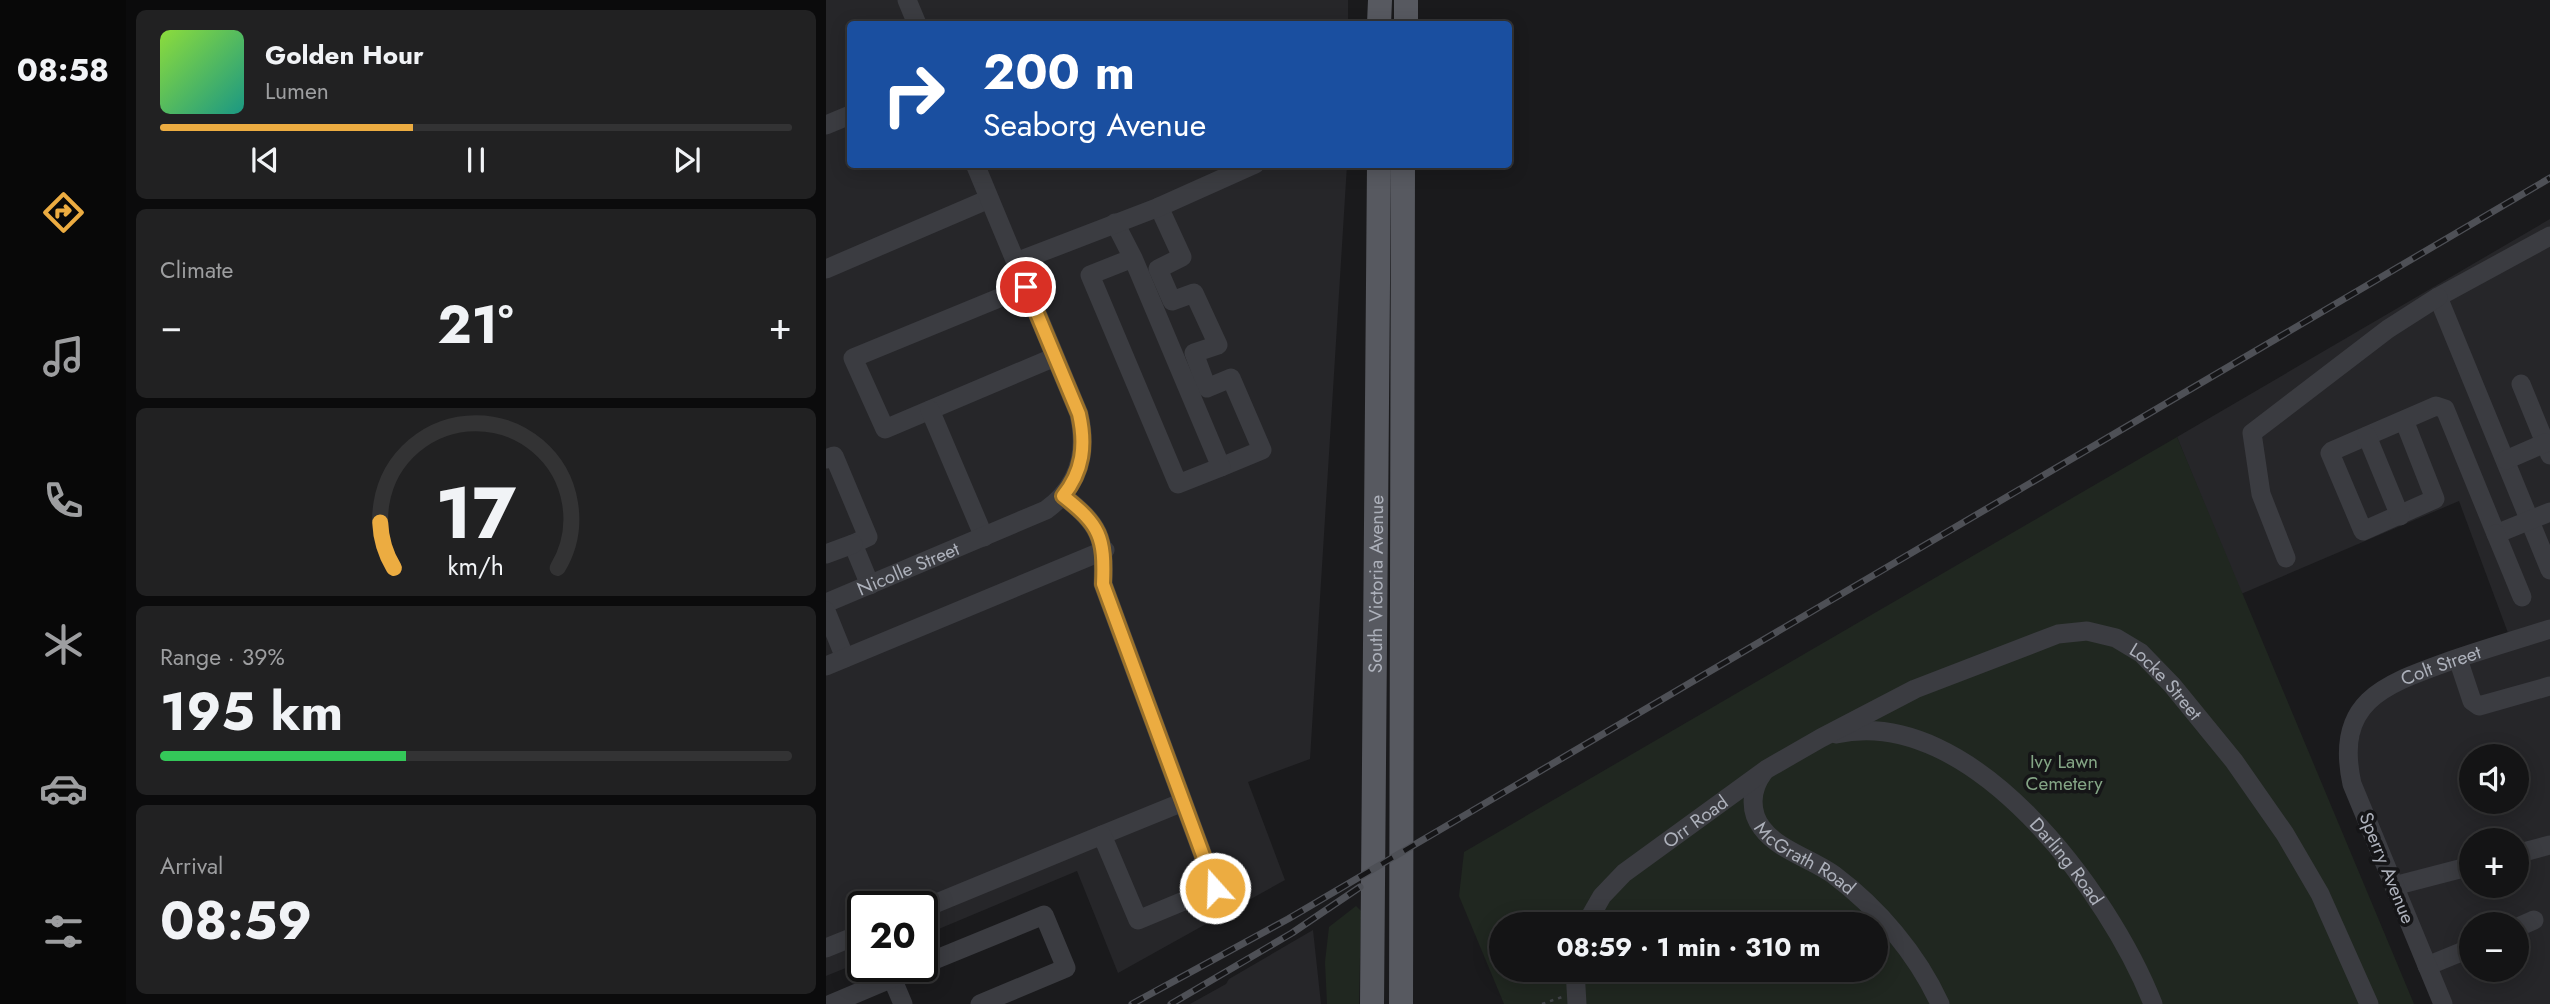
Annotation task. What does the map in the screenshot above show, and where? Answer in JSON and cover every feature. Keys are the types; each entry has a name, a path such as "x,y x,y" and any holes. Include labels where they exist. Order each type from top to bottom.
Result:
{"main road":[{"path":"1379,21 1380,0"},
{"path":"1406,0 1406,21"},
{"name":"South Victoria Avenue","path":"1372,1004 1378,168"},
{"name":"South Victoria Avenue","path":"1401,1004 1403,168"}],"street":[{"path":"907,0 916,21"},
{"path":"826,125 847,116"},
{"path":"977,168 1055,357 1083,433 1079,470 1063,496 1090,517 1105,550 1103,584 1215,888 1138,920 1102,835"},
{"path":"1016,262 1159,207 1246,168"},
{"path":"826,268 989,199"},
{"path":"1133,258 1090,275 1178,484 1262,450 1231,378 1208,387 1194,353 1218,345 1194,293 1172,301 1158,270 1182,257 1159,207"},
{"path":"1115,223 1133,258 1221,467"},
{"path":"2286,558 2261,494 2252,433 2388,329 2438,297 2550,236"},
{"path":"1026,287 853,358 885,429 1055,357"},
{"path":"2438,297 2550,570"},
{"path":"2505,460 2548,449 2521,384"},
{"path":"2404,420 2435,496 2432,501 2363,531 2329,456 2332,451 2436,406 2445,409 2522,597"},
{"path":"930,410 987,536"},
{"path":"2367,436 2400,516"},
{"path":"826,459 834,456 868,537 826,554"},
{"name":"Nicolle Street","path":"826,603 1046,510 1063,496"},
{"path":"2496,534 2550,512"},
{"path":"853,544 870,585"},
{"path":"826,666 1105,550"},
{"path":"826,611 845,658"},
{"name":"Colt Street","path":"2352,728 2364,705 2388,684 2550,629"},
{"name":"Locke Street","path":"1821,737 1915,689 2058,634 2097,632 2124,642 2172,685 2234,761 2284,834 2320,894 2369,1004"},
{"path":"2458,659 2472,701 2479,706 2550,686"},
{"name":"Sperry Avenue","path":"2352,728 2348,754 2352,784 2443,1004"},
{"name":"Darling Road","path":"1821,737 1860,730 1907,734 1931,745 2005,794 2069,860 2102,904 2129,952 2153,1004"},
{"name":"Orr Road","path":"1593,912 1602,896 1624,873 1767,769 1821,737"},
{"name":"McGrath Road","path":"1767,769 1753,796 1754,811 1760,825 1770,837 1833,874 1863,900 1915,961 1940,1004"},
{"path":"938,902 1184,802"},
{"path":"2529,851 2550,845"},
{"path":"2394,886 2459,869"},
{"path":"938,959 1044,915 1066,968 980,1004"},
{"path":"826,948 847,939"},
{"path":"2427,966 2459,953"},
{"path":"831,1004 883,982"},
{"path":"894,982 903,1004"},
{"path":"1575,982 1576,1000"}],"path":[{"path":"1542,1004 1576,1000"}],"shaded area":[{"path":"826,0 1348,0 1348,21 847,21 847,168 1347,168 1310,759 1248,782 1285,880 1118,973 1077,871 938,929 938,891 847,891 847,967 826,976"},
{"path":"2550,219 2550,1004 2443,1004 2352,784 2364,705 2511,641 2459,501 2241,594 2177,437"},
{"path":"1313,930 1321,1004 1190,1004 1226,984 1229,979"}],"green space":[{"name":"Ivy Lawn Cemetery","path":"2177,437 2414,1004 1504,1004 1495,982 1888,982 1888,912 1489,912 1489,968 1459,896 1464,852"},
{"path":"1356,906 1361,911 1359,1004 1327,1004 1325,962 1329,927"}],"railway":[{"path":"1132,1004 1288,919 2550,178"},
{"path":"1171,1004 1292,933 1360,887"}],"route":[{"path":"1026,287 1079,414 1083,433 1079,470 1063,496 1090,517 1105,550 1103,584 1215,888"}]}
